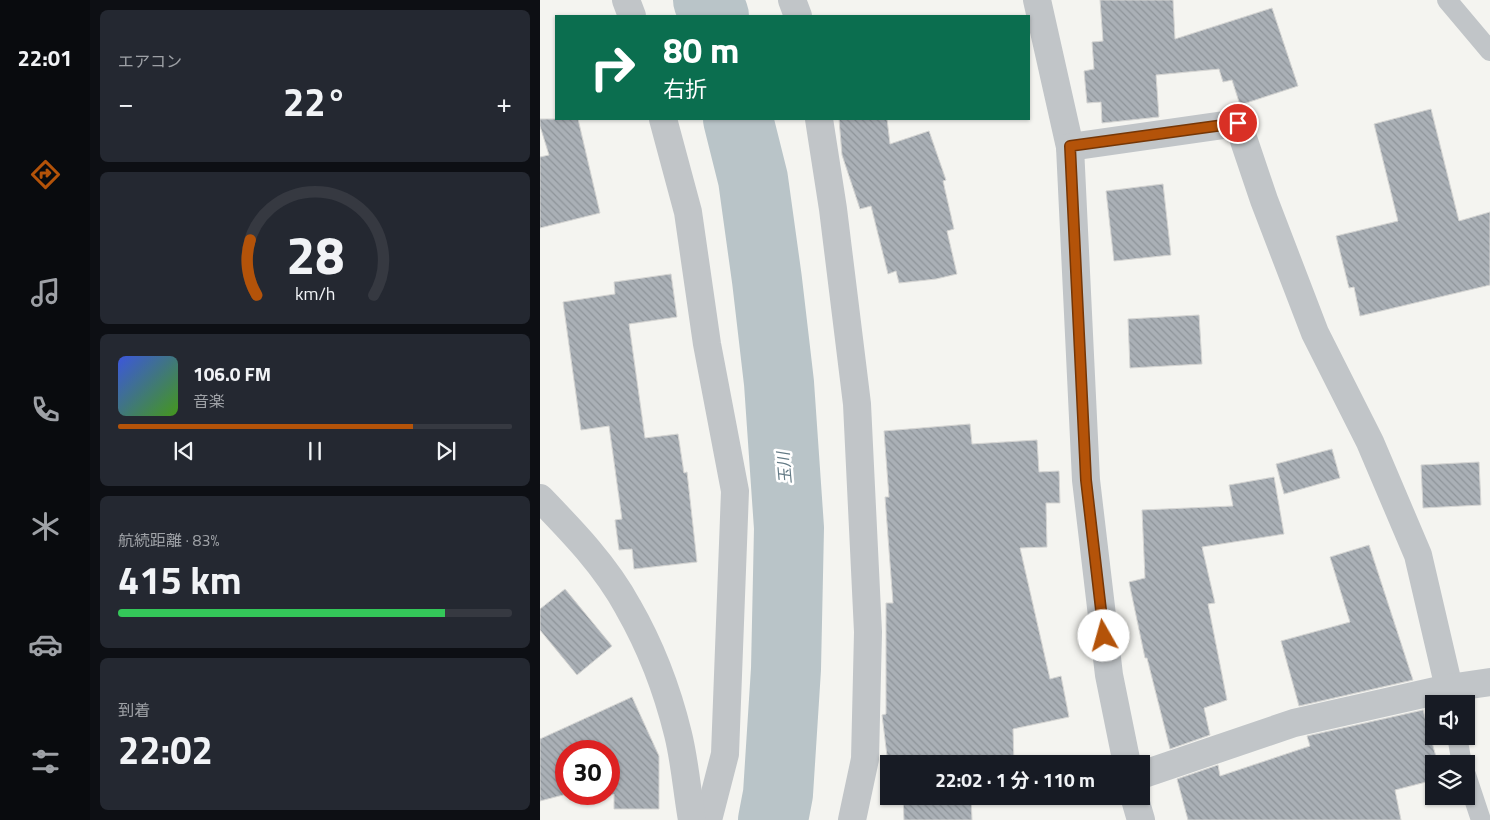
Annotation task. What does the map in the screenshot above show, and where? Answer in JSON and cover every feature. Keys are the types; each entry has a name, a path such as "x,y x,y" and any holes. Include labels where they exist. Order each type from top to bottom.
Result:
{"street":[{"path":"626,0 632,15"},
{"path":"792,0 798,15"},
{"path":"1036,18 1070,146 1086,480 1109,675 1124,755"},
{"path":"662,120 688,212 707,344 735,492 725,754 708,820"},
{"path":"819,120 857,404 868,632 865,759 852,820"},
{"path":"1070,146 1238,123 1264,200 1315,332 1370,442 1418,555 1450,695"},
{"path":"540,498 574,533 602,568 628,605 648,646 666,690 679,736 692,820"},
{"path":"1453,695 1490,682"},
{"path":"1150,772 1294,723 1425,700"},
{"path":"1137,805 1141,820"}],"lane":[{"path":"1447,0 1490,51"},
{"path":"1475,802 1481,820"}],"building":[{"path":"1100,0 1173,0 1175,39 1272,8 1298,86 1240,105 1232,80 1223,82 1219,69 1156,75 1159,117 1102,123 1101,102 1087,103 1084,71 1094,69 1092,42 1103,41"},
{"path":"1431,109 1459,221 1490,212 1490,285 1360,316 1354,287 1349,288 1336,236 1398,221 1374,124"},
{"path":"540,119 578,120 600,213 540,228 540,157 549,155 540,126"},
{"path":"839,120 887,120 890,144 929,131 946,180 943,181 954,229 947,231 957,274 936,279 899,283 896,271 888,274 871,206 860,209 842,155"},
{"path":"1163,184 1171,255 1114,261 1106,191"},
{"path":"671,274 677,317 629,324 645,438 678,434 684,473 687,472 697,562 634,569 632,549 619,550 615,520 622,519 609,426 581,430 563,302 615,294 614,282"},
{"path":"1199,315 1202,364 1130,368 1128,319"},
{"path":"970,424 972,444 1037,440 1039,472 1059,471 1060,503 1046,503 1047,547 1020,548 1050,679 1061,676 1069,717 1013,729 1014,755 887,755 882,715 886,714 886,603 893,603 885,497 889,497 884,431"},
{"path":"1332,449 1340,478 1284,494 1276,464"},
{"path":"1479,462 1481,505 1423,508 1421,465"},
{"path":"1274,477 1284,534 1202,547 1215,603 1208,604 1227,700 1204,708 1210,735 1170,749 1147,658 1145,658 1129,582 1145,578 1142,510 1233,506 1229,485"},
{"path":"1369,545 1413,680 1299,706 1281,641 1350,622 1330,557"},
{"path":"565,589 612,646 577,675 540,630 540,609"},
{"path":"632,697 659,756 659,809 614,809 614,805 620,805 620,740 555,740 555,797 540,801 540,739"},
{"path":"1423,710 1425,717 1425,745 1433,745 1436,755 1425,755 1425,782 1395,790 1401,820 1188,820 1177,779 1218,765 1220,776 1310,746 1307,736"},
{"path":"903,805 971,805 972,820 904,820"}],"waterway":[{"name":"玉川","path":"708,0 714,15"},
{"name":"玉川","path":"738,120 753,179 767,280 779,383 789,528 786,669 778,794 773,820"}],"route":[{"path":"1104,636 1086,480 1070,146 1238,123"}]}
